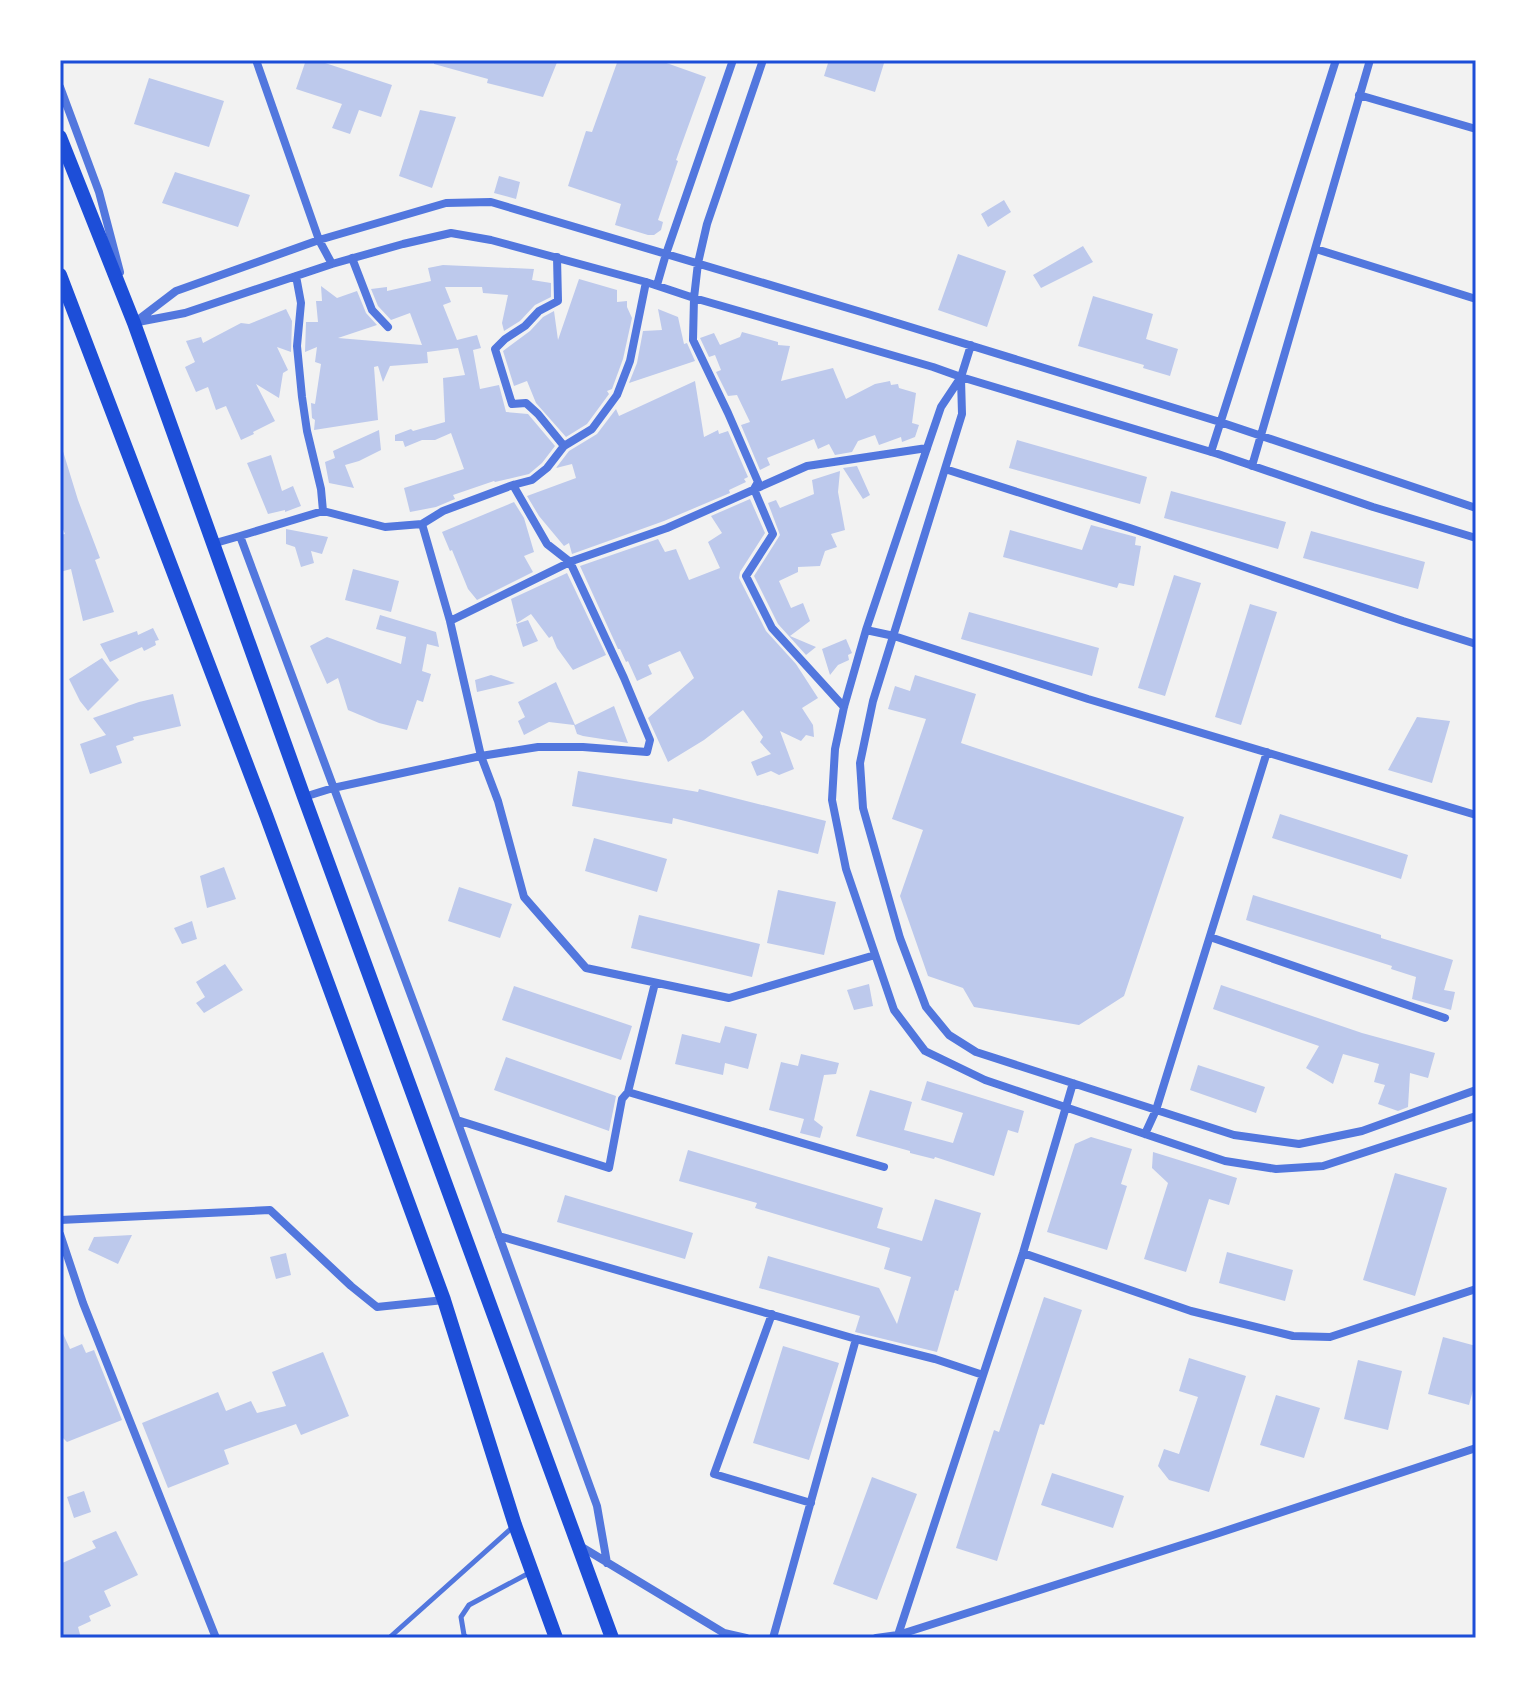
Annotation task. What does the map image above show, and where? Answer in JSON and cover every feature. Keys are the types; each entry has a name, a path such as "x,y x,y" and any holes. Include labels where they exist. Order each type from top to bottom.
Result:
{"main road":[{"path":"60,137 134,323 612,1638"},
{"path":"60,275 266,815 444,1300 553,1637"}],"street":[{"path":"256,60 319,240 332,264"},
{"path":"657,285 733,60"},
{"path":"754,489 758,482 693,340 698,263 707,224 763,60"},
{"path":"1211,452 1336,60"},
{"path":"1252,466 1370,60"},
{"path":"60,87 99,192 134,323"},
{"path":"1359,95 1476,129"},
{"path":"134,323 176,291 319,240 446,203 491,202 1220,422 1476,508"},
{"path":"134,323 185,313 332,264 451,233 557,257 933,367 1211,452 1476,538"},
{"path":"1316,249 1476,299"},
{"path":"557,257 558,301 539,311 495,349 512,404 526,403 564,446"},
{"path":"352,258 372,310 388,327"},
{"path":"296,276 301,303 297,346 302,397 323,511"},
{"path":"212,544 323,511 385,527 422,524 443,511 532,480 547,468 564,446 592,429 617,395 630,361 646,282"},
{"path":"971,345 961,377 941,407 927,448 866,630 835,749 832,800 846,869 894,1010 925,1051 985,1080 1225,1161 1276,1169 1323,1166 1476,1116"},
{"path":"961,377 962,414 873,701 860,763 863,808 900,938 926,1007 949,1035 976,1052 1234,1135 1299,1144 1362,1131 1476,1090"},
{"path":"450,621 570,562 667,528 807,466 927,448"},
{"path":"945,469 1476,644"},
{"path":"304,797 481,756 538,747 647,752 650,740 570,562 547,544 513,485"},
{"path":"754,489 773,534 746,576 772,628 844,707"},
{"path":"422,524 450,621 481,756 498,801 524,897 586,968 729,998 875,955"},
{"path":"240,536 597,1506 607,1563"},
{"path":"866,630 1476,815"},
{"path":"1145,1134 1156,1110 1267,752"},
{"path":"1210,937 1445,1018"},
{"path":"457,1120 609,1168 622,1099 628,1092 655,983"},
{"path":"898,1635 1023,1253 1073,1083"},
{"path":"628,1092 884,1167"},
{"path":"60,1220 270,1210 377,1307 444,1300"},
{"path":"60,1234 83,1303 216,1638"},
{"path":"499,1236 983,1375"},
{"path":"1023,1253 1191,1311 1293,1336 1330,1337 1476,1289"},
{"path":"772,1314 714,1474 811,1503"},
{"path":"773,1638 856,1339"},
{"path":"876,1638 898,1635 1476,1448"},
{"path":"576,1544 724,1633 746,1638"}],"lane":[{"path":"389,1638 515,1525"},
{"path":"467,1638 461,1617 469,1605 532,1571"}],"building":[{"path":"306,60 316,60 392,85 381,117 359,110 350,134 332,128 342,104 296,89"},
{"path":"434,60 558,60 543,97 487,83 488,79 434,64"},
{"path":"618,60 658,60 706,77 658,220 663,222 661,230 654,235 615,225 621,204 568,186 586,131 592,132"},
{"path":"829,60 885,60 875,92 824,76"},
{"path":"149,78 224,101 209,147 134,124"},
{"path":"420,110 456,117 432,188 399,176"},
{"path":"175,172 250,195 238,227 162,203"},
{"path":"499,176 520,182 516,199 494,193"},
{"path":"1004,200 1011,212 988,227 981,214"},
{"path":"1083,246 1093,262 1041,288 1033,275"},
{"path":"958,254 1006,271 987,327 938,310"},
{"path":"443,265 534,269 532,280 551,283 551,297 535,305 520,321 504,331 502,323 508,295 483,293 482,287 445,287 451,302 443,305 457,340 477,335 481,348 473,350 480,389 499,385 506,412 528,414 555,446 529,474 494,481 453,495 455,499 436,507 410,512 404,488 464,469 451,433 405,447 403,441 395,441 395,435 445,422 443,378 465,375 458,348 427,352 428,363 390,366 383,382 378,366 374,367 378,420 314,430 311,403 315,404 321,364 315,362 317,347 305,352 306,322 318,322 316,301 322,301 321,286 337,298 357,291 366,313 377,325 338,338 422,345 410,313 391,320 378,306 371,289 387,287 387,291 431,281 428,268"},
{"path":"579,279 617,290 617,302 627,301 632,318 623,359 612,389 607,391 609,394 587,424 566,437 536,403 527,381 514,386 503,351 554,311 558,340"},
{"path":"1093,296 1153,314 1146,339 1178,349 1170,376 1078,346"},
{"path":"286,309 292,321 291,352 277,347 288,370 283,373 279,398 256,384 275,421 241,440 226,406 216,410 208,387 196,392 185,367 195,362 186,341 201,337 203,343 241,323 249,324"},
{"path":"658,309 678,317 684,344 687,343 695,361 629,383 637,363 643,331 662,330"},
{"path":"742,332 790,346 781,381 833,368 846,399 875,384 890,381 891,385 898,384 899,388 916,393 912,423 919,425 915,437 902,442 901,437 879,445 875,435 858,441 852,452 835,455 829,444 818,449 814,439 767,458 770,465 760,470 741,425 750,422 737,395 728,396 716,372 721,370 715,355 709,357 700,338 714,333 720,345 740,337"},
{"path":"695,381 704,437 718,430 719,434 728,431 748,477 744,479 746,482 729,490 730,493 664,521 572,554 569,543 564,546 527,496 576,478 572,464 556,468 569,451 597,434 616,409 619,416"},
{"path":"379,430 381,450 345,465 354,488 329,483 325,462 335,458 333,451"},
{"path":"1017,440 1147,477 1140,504 1009,468"},
{"path":"60,448 100,558 95,560 114,612 83,621 71,569 60,572 60,535 65,534 60,522"},
{"path":"271,455 282,491 293,486 301,506 268,514 247,463"},
{"path":"857,466 870,495 863,499 843,468"},
{"path":"840,471 838,492 845,530 831,534 837,547 825,551 820,566 798,567 798,572 779,581 791,608 803,603 810,621 790,636 816,647 806,655 778,624 754,576 780,535 768,503 776,500 780,508 814,494 812,480"},
{"path":"1171,491 1286,522 1278,549 1164,518"},
{"path":"750,499 765,533 739,578 766,631 796,664 818,698 802,708 813,725 814,737 806,735 801,741 780,731 794,769 779,775 771,771 757,776 751,762 771,754 760,742 763,737 743,710 704,740 668,762 648,718 694,678 680,651 648,665 652,674 637,681 628,661 618,649 580,566 658,539 665,552 676,549 689,580 720,568 708,542 722,533 711,516"},
{"path":"514,502 524,518 534,552 524,556 533,572 477,600 468,589 442,532"},
{"path":"1091,525 1136,537 1135,545 1141,546 1134,586 1119,583 1117,588 1003,557 1010,530 1082,550"},
{"path":"286,529 328,537 322,554 311,551 314,563 301,567 295,547 286,544"},
{"path":"1311,531 1425,562 1418,589 1303,558"},
{"path":"353,569 399,581 391,612 345,600"},
{"path":"567,573 606,655 573,670 552,636 549,638 531,614 517,623 511,599"},
{"path":"1174,575 1201,583 1165,696 1138,688"},
{"path":"1250,604 1277,612 1241,725 1215,717"},
{"path":"969,612 1099,648 1092,676 961,639"},
{"path":"380,615 436,632 439,647 427,644 422,671 431,674 423,702 417,700 407,730 348,710 338,678 327,684 310,646 327,637 401,664 406,637 376,629"},
{"path":"528,620 538,641 523,647 516,624"},
{"path":"153,628 159,640 155,641 156,645 144,651 142,647 110,662 100,644 137,631 138,635"},
{"path":"846,639 852,653 848,655 849,660 838,665 830,675 822,649"},
{"path":"102,658 119,680 88,711 69,679"},
{"path":"491,675 515,683 477,692 475,680"},
{"path":"915,675 976,694 961,743 1184,817 1124,996 1079,1025 974,1007 963,988 928,976 900,896 923,830 892,819 926,719 888,709 895,686 910,691"},
{"path":"556,682 575,725 614,706 628,743 583,736 577,734 574,725 549,722 524,735 518,721 525,717 518,702"},
{"path":"173,694 181,726 133,737 134,740 116,746 122,763 90,774 80,744 106,735 93,718"},
{"path":"1417,717 1450,721 1432,783 1388,770"},
{"path":"578,771 698,792 699,789 826,821 818,854 673,818 672,824 572,806"},
{"path":"1280,814 1408,855 1401,879 1272,838"},
{"path":"594,838 667,859 657,892 585,871"},
{"path":"224,867 236,899 207,908 200,876"},
{"path":"459,887 512,904 500,938 448,921"},
{"path":"778,890 836,902 824,955 767,943"},
{"path":"1253,895 1453,960 1444,990 1455,992 1451,1010 1412,999 1416,977 1391,969 1392,966 1246,920"},
{"path":"639,915 760,944 752,977 631,948"},
{"path":"192,921 197,939 182,944 174,928"},
{"path":"225,964 243,990 204,1013 196,1003 205,997 196,982"},
{"path":"869,984 873,1006 854,1010 847,990"},
{"path":"1221,985 1362,1033 1435,1053 1428,1078 1410,1073 1408,1107 1398,1111 1378,1104 1385,1085 1374,1082 1379,1064 1343,1054 1333,1084 1306,1068 1319,1046 1213,1009"},
{"path":"514,986 632,1026 621,1060 502,1020"},
{"path":"725,1026 757,1034 748,1069 725,1063 723,1075 675,1064 682,1034 720,1043"},
{"path":"801,1054 839,1063 836,1074 824,1075 814,1120 823,1127 820,1138 800,1133 804,1119 769,1110 781,1062 798,1066"},
{"path":"506,1057 616,1096 609,1131 494,1090"},
{"path":"1198,1065 1265,1087 1256,1113 1190,1090"},
{"path":"927,1081 1024,1111 1018,1133 1008,1130 994,1176 856,1136 870,1090 912,1102 904,1130 953,1143 963,1113 921,1100"},
{"path":"1091,1137 1132,1149 1121,1184 1127,1186 1107,1250 1047,1232 1075,1144"},
{"path":"688,1150 883,1208 877,1228 922,1241 935,1199 981,1213 937,1352 855,1332 860,1316 759,1288 768,1256 879,1288 897,1324 911,1277 884,1269 890,1248 755,1208 757,1203 679,1181"},
{"path":"1153,1152 1237,1178 1229,1205 1209,1199 1186,1272 1144,1259 1168,1183 1152,1168"},
{"path":"1395,1173 1447,1188 1415,1296 1363,1280"},
{"path":"565,1195 693,1233 685,1259 557,1222"},
{"path":"132,1235 118,1264 88,1250 94,1237"},
{"path":"1227,1252 1293,1270 1285,1301 1219,1283"},
{"path":"286,1253 291,1275 276,1279 270,1257"},
{"path":"1044,1297 1082,1310 1044,1425 1040,1424 997,1561 956,1548 994,1430 999,1432"},
{"path":"60,1327 70,1349 82,1344 86,1353 94,1350 122,1420 67,1442 60,1435"},
{"path":"1443,1337 1476,1346 1476,1379 1469,1405 1428,1394"},
{"path":"783,1346 839,1363 809,1460 753,1443"},
{"path":"323,1352 349,1416 301,1435 296,1424 224,1450 229,1464 168,1488 142,1423 218,1392 226,1411 251,1401 257,1413 286,1406 272,1372"},
{"path":"1189,1358 1246,1376 1209,1492 1169,1480 1158,1466 1164,1449 1179,1454 1198,1397 1179,1391"},
{"path":"1358,1360 1402,1371 1388,1430 1344,1419"},
{"path":"1276,1395 1320,1408 1304,1458 1260,1445"},
{"path":"1052,1473 1124,1496 1113,1528 1041,1505"},
{"path":"872,1477 917,1494 877,1600 833,1584"},
{"path":"84,1491 91,1512 74,1518 67,1497"},
{"path":"116,1531 138,1575 104,1591 111,1606 89,1616 91,1621 78,1627 81,1638 60,1638 60,1564 96,1548 92,1541"}]}
